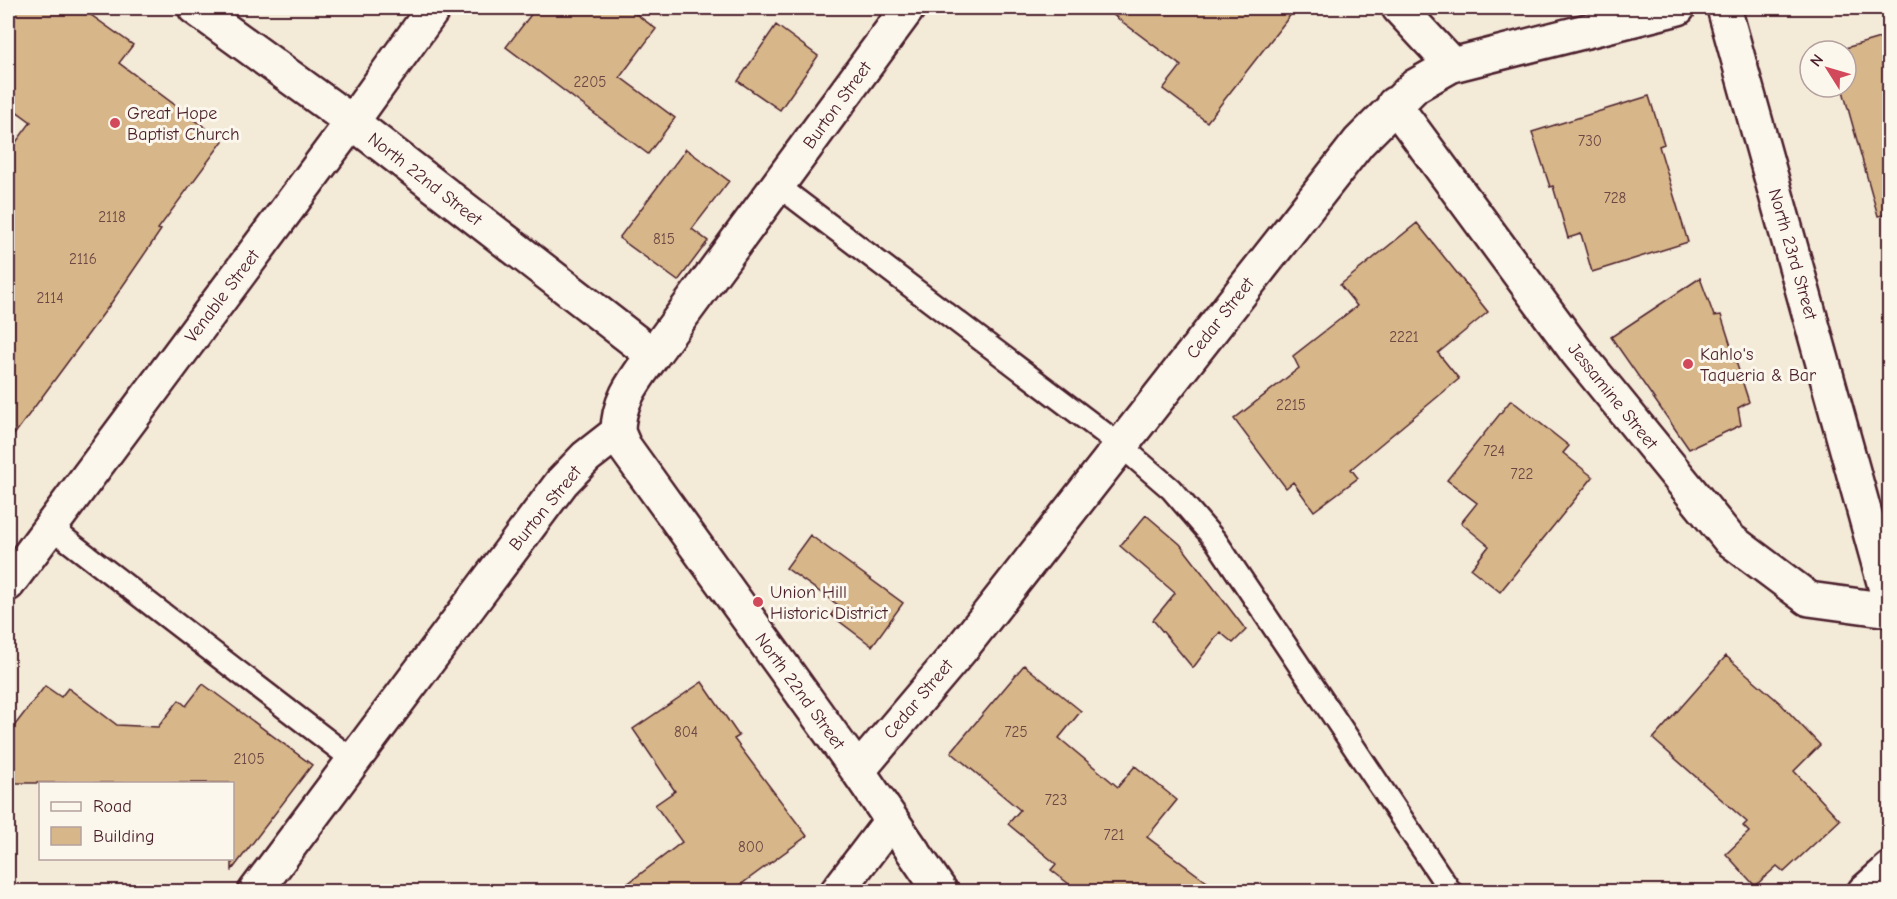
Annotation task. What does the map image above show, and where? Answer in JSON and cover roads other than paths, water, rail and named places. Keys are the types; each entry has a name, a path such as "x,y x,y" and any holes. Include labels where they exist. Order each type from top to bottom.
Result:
{"street":[{"name":"North 22nd Street","path":"195,8 352,122 653,355"},
{"name":"Venable Street","path":"8,584 352,122 434,8"},
{"name":"Burton Street","path":"255,891 562,482 586,457 618,432 618,416 624,397 908,8"},
{"path":"1399,8 1452,65"},
{"name":"Cedar Street","path":"858,771 962,648 1359,142 1394,104 1415,86 1452,65 1678,8"},
{"name":"North 23rd Street","path":"1724,8 1890,604"},
{"name":"Jessamine Street","path":"1394,104 1576,351 1729,539 1809,599 1890,610"},
{"name":"North 22nd Street","path":"618,432 624,446 858,771 941,891"},
{"path":"837,891 891,821"},
{"path":"1864,891 1890,869"}],"lane":[{"path":"777,185 1120,445 1171,489 1215,541 1451,891"},
{"path":"50,527 353,760"}],"place":[{"name":"Great Hope Baptist Church","path":"115,123"},
{"name":"Kahlo's Taqueria & Bar","path":"1688,364"},
{"name":"Union Hill Historic District","path":"758,602"}]}
